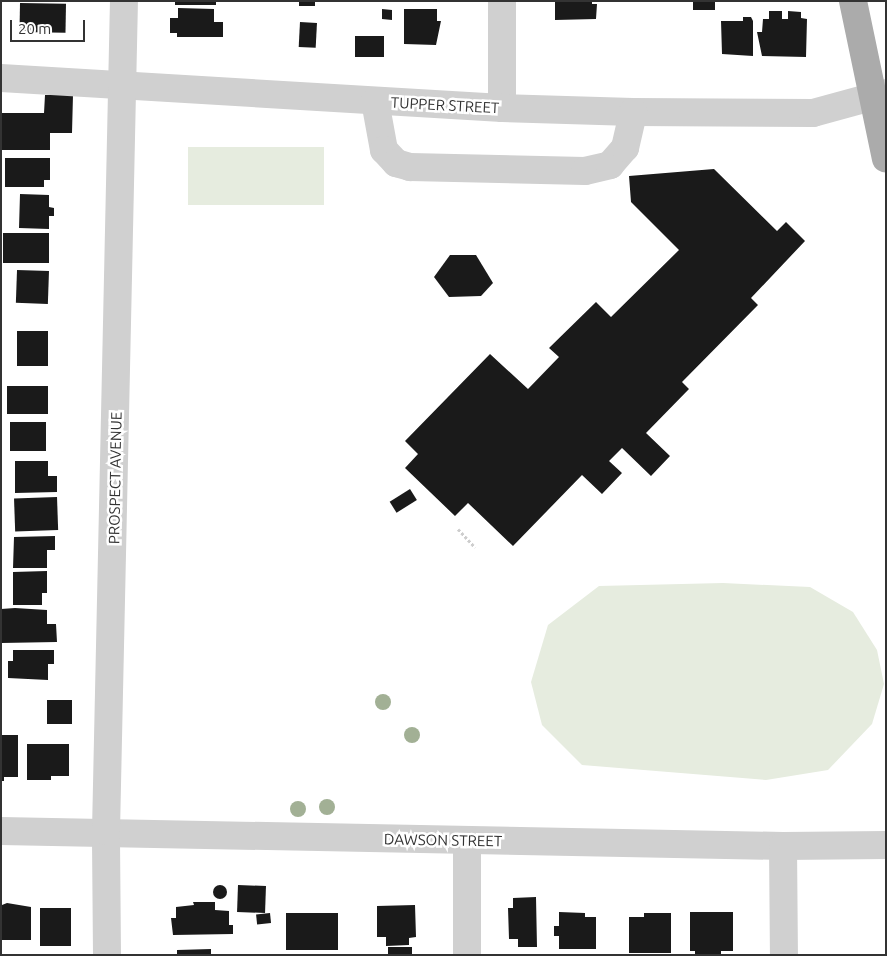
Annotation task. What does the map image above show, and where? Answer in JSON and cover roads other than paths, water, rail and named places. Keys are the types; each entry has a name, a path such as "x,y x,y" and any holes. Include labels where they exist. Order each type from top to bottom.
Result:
{"main road":[{"path":"853,1 880,94 886,159"}],"street":[{"name":"PROSPECT AVENUE","path":"107,955 106,831 125,84 124,1"},
{"path":"502,1 502,108"},
{"name":"TUPPER STREET","path":"1,78 502,108 633,112 813,113 880,94"},
{"path":"374,100 384,150 396,163 410,167 585,171 610,164 625,148 633,112"},
{"name":"DAWSON STREET","path":"1,831 106,831 467,840 886,846"},
{"path":"467,840 467,955"},
{"path":"783,846 784,955"}]}
